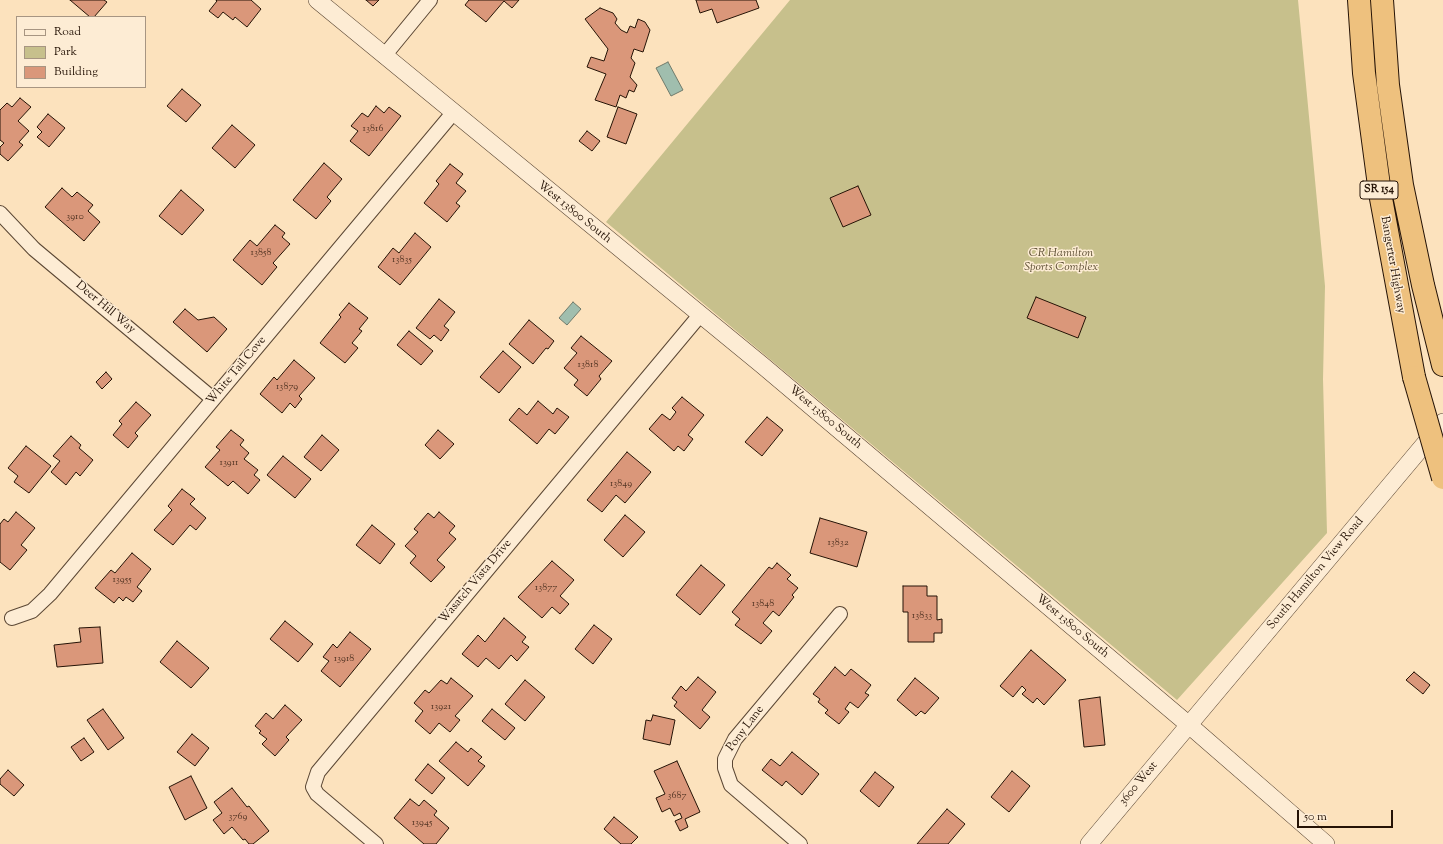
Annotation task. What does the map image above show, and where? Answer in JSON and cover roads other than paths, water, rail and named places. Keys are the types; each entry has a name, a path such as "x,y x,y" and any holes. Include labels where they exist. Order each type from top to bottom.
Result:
{"highway":[{"name":"Bangerter Highway","path":"1359,0 1364,73 1390,255 1414,377 1443,478"},
{"name":"Bangerter Highway","path":"1382,0 1388,85 1402,185 1412,235 1441,357"}],"street":[{"name":"West 13800 South","path":"317,0 762,365 1189,725 1326,844"},
{"path":"384,56 430,0"},
{"name":"White Tail Cove","path":"12,618 32,611 50,594 453,113"},
{"name":"Deer Hill Way","path":"0,214 34,249 213,399"},
{"name":"Wasatch Vista Drive","path":"376,844 317,794 313,787 318,772 700,315"},
{"name":"South Hamilton View Road","path":"1189,725 1443,422"},
{"name":"Pony Lane","path":"800,844 731,785 725,768 725,759 731,745 840,614"},
{"name":"3600 West","path":"1088,844 1189,725"}],"park label":[{"name":"CR Hamilton Sports Complex","path":"1061,261"}]}
